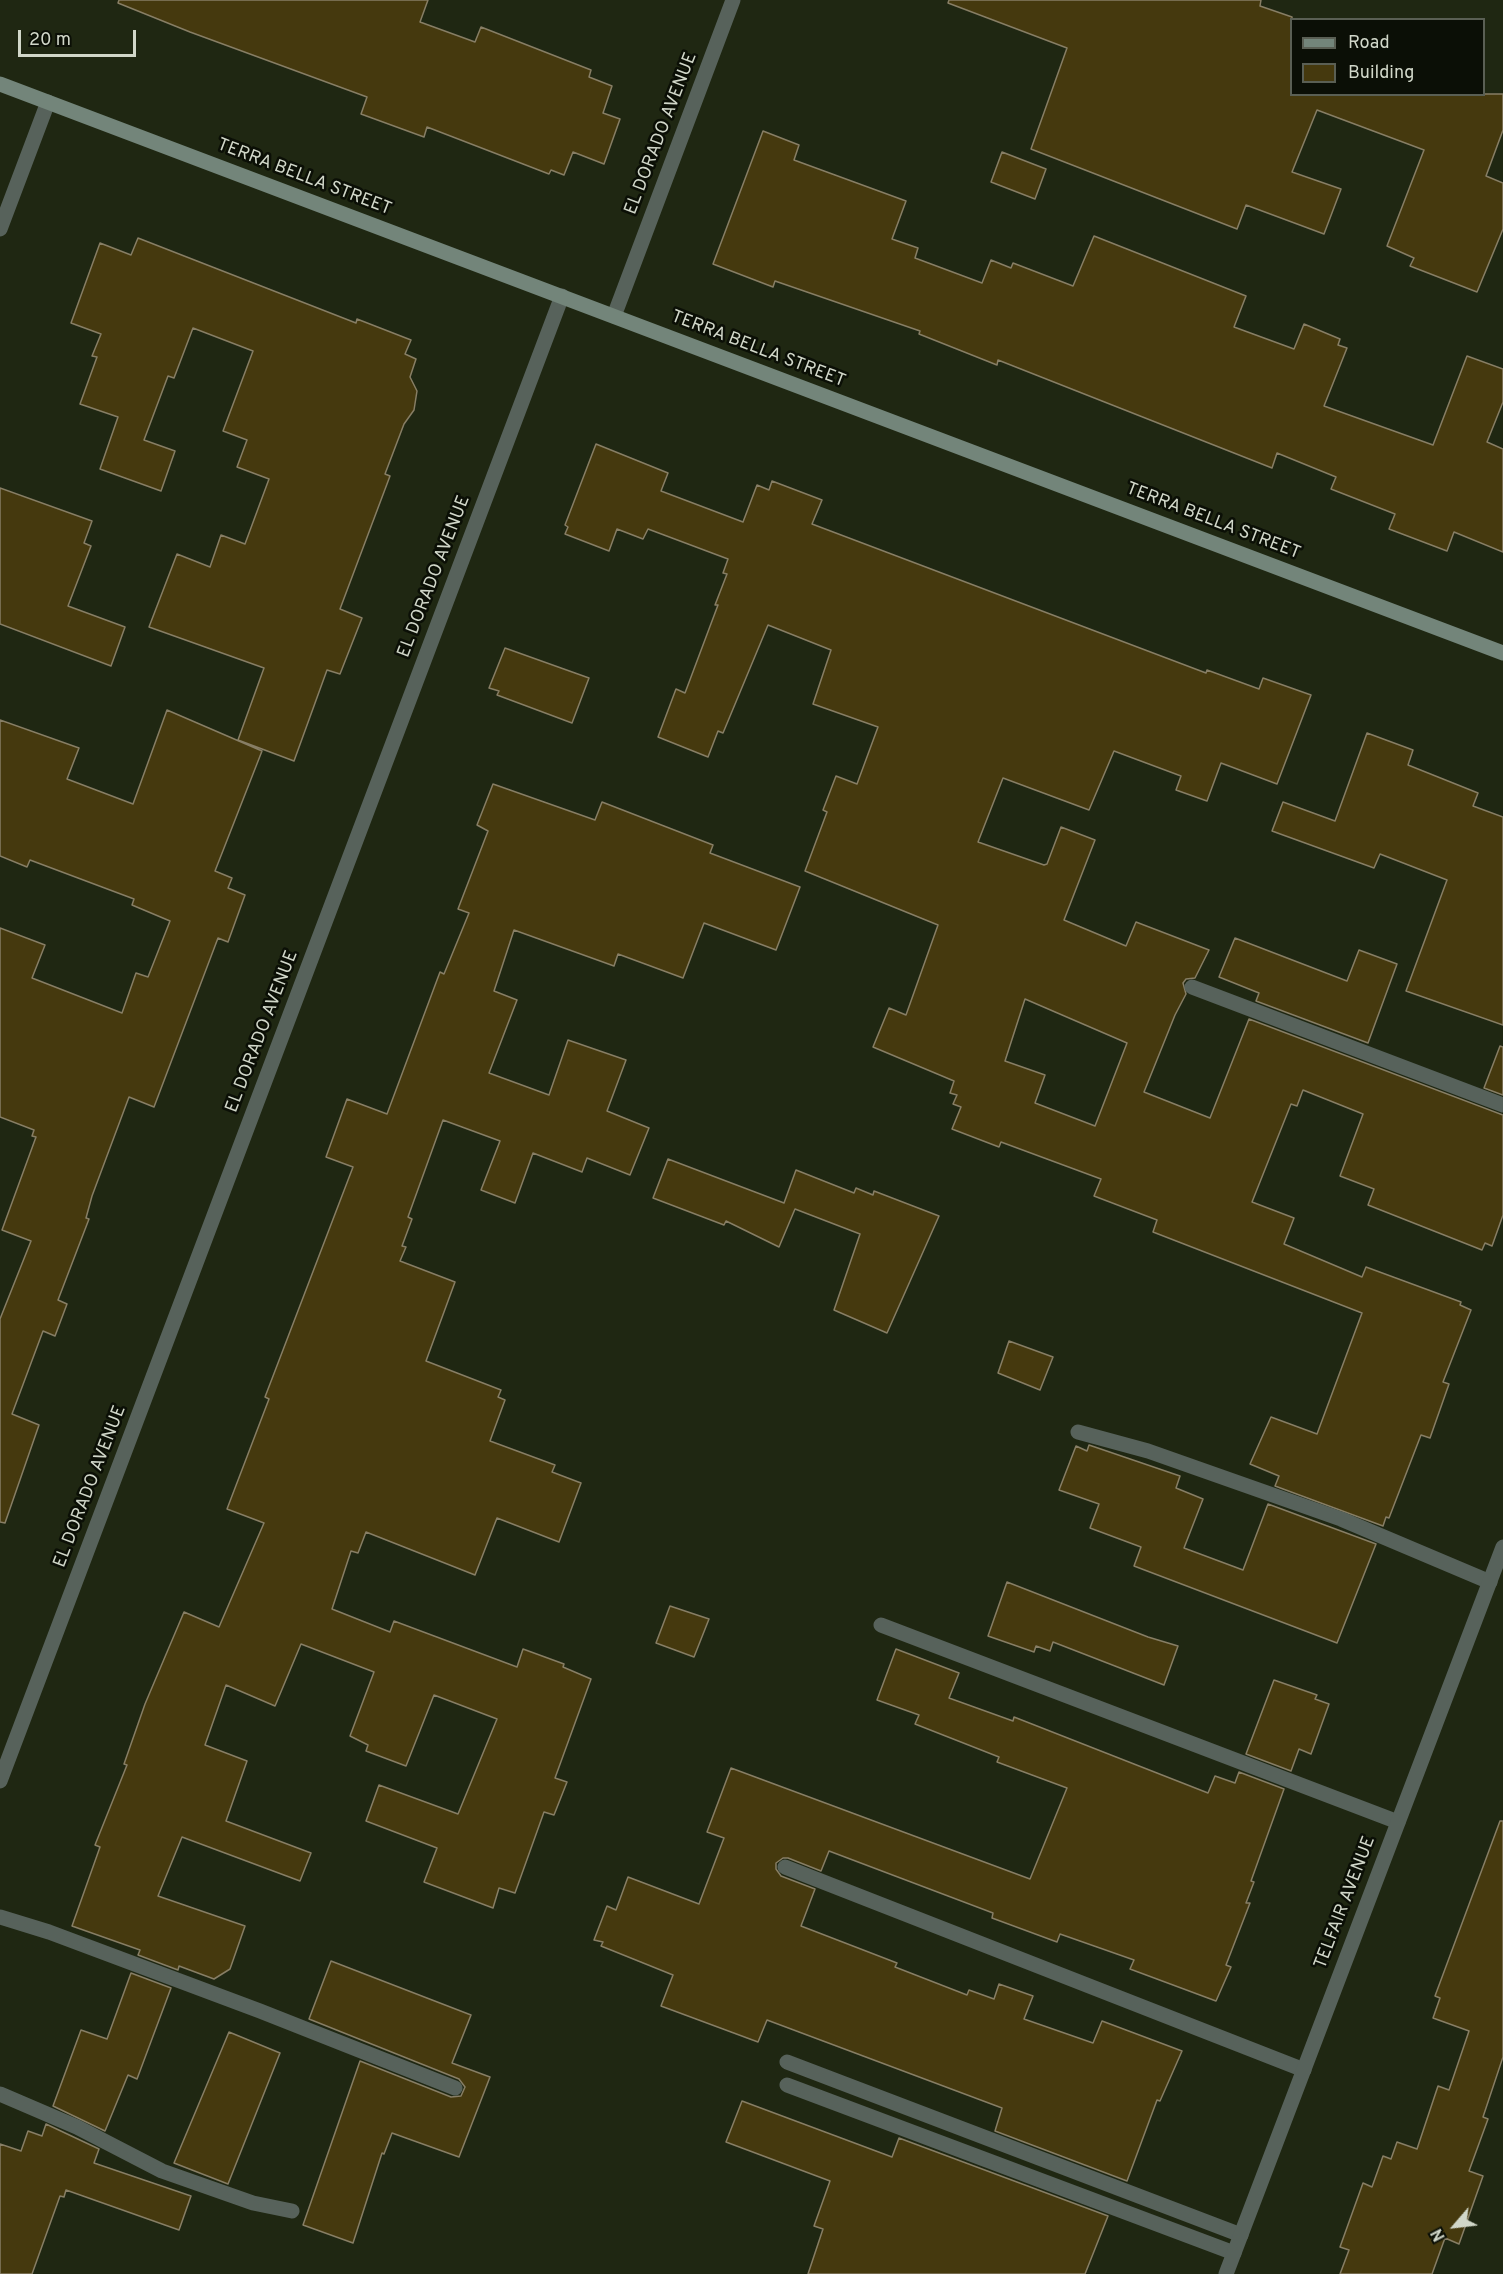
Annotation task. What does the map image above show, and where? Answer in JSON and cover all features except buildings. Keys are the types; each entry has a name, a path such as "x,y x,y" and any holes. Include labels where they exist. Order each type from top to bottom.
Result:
{"main road":[{"name":"TERRA BELLA STREET","path":"0,84 1503,653"}],"street":[{"name":"EL DORADO AVENUE","path":"614,316 733,0"},
{"path":"0,229 48,102"},
{"name":"EL DORADO AVENUE","path":"0,1781 562,296"},
{"path":"1192,987 1503,1105"},
{"path":"1078,1432 1148,1451 1341,1519 1490,1582"},
{"name":"TELFAIR AVENUE","path":"1226,2274 1503,1547"},
{"path":"881,1625 1398,1822"},
{"path":"785,1867 1304,2070"},
{"path":"0,1917 49,1932 260,2011 455,2088"},
{"path":"787,2062 1241,2235"},
{"path":"787,2085 1234,2253"},
{"path":"0,2094 76,2127 162,2171 253,2203 292,2211"}]}
